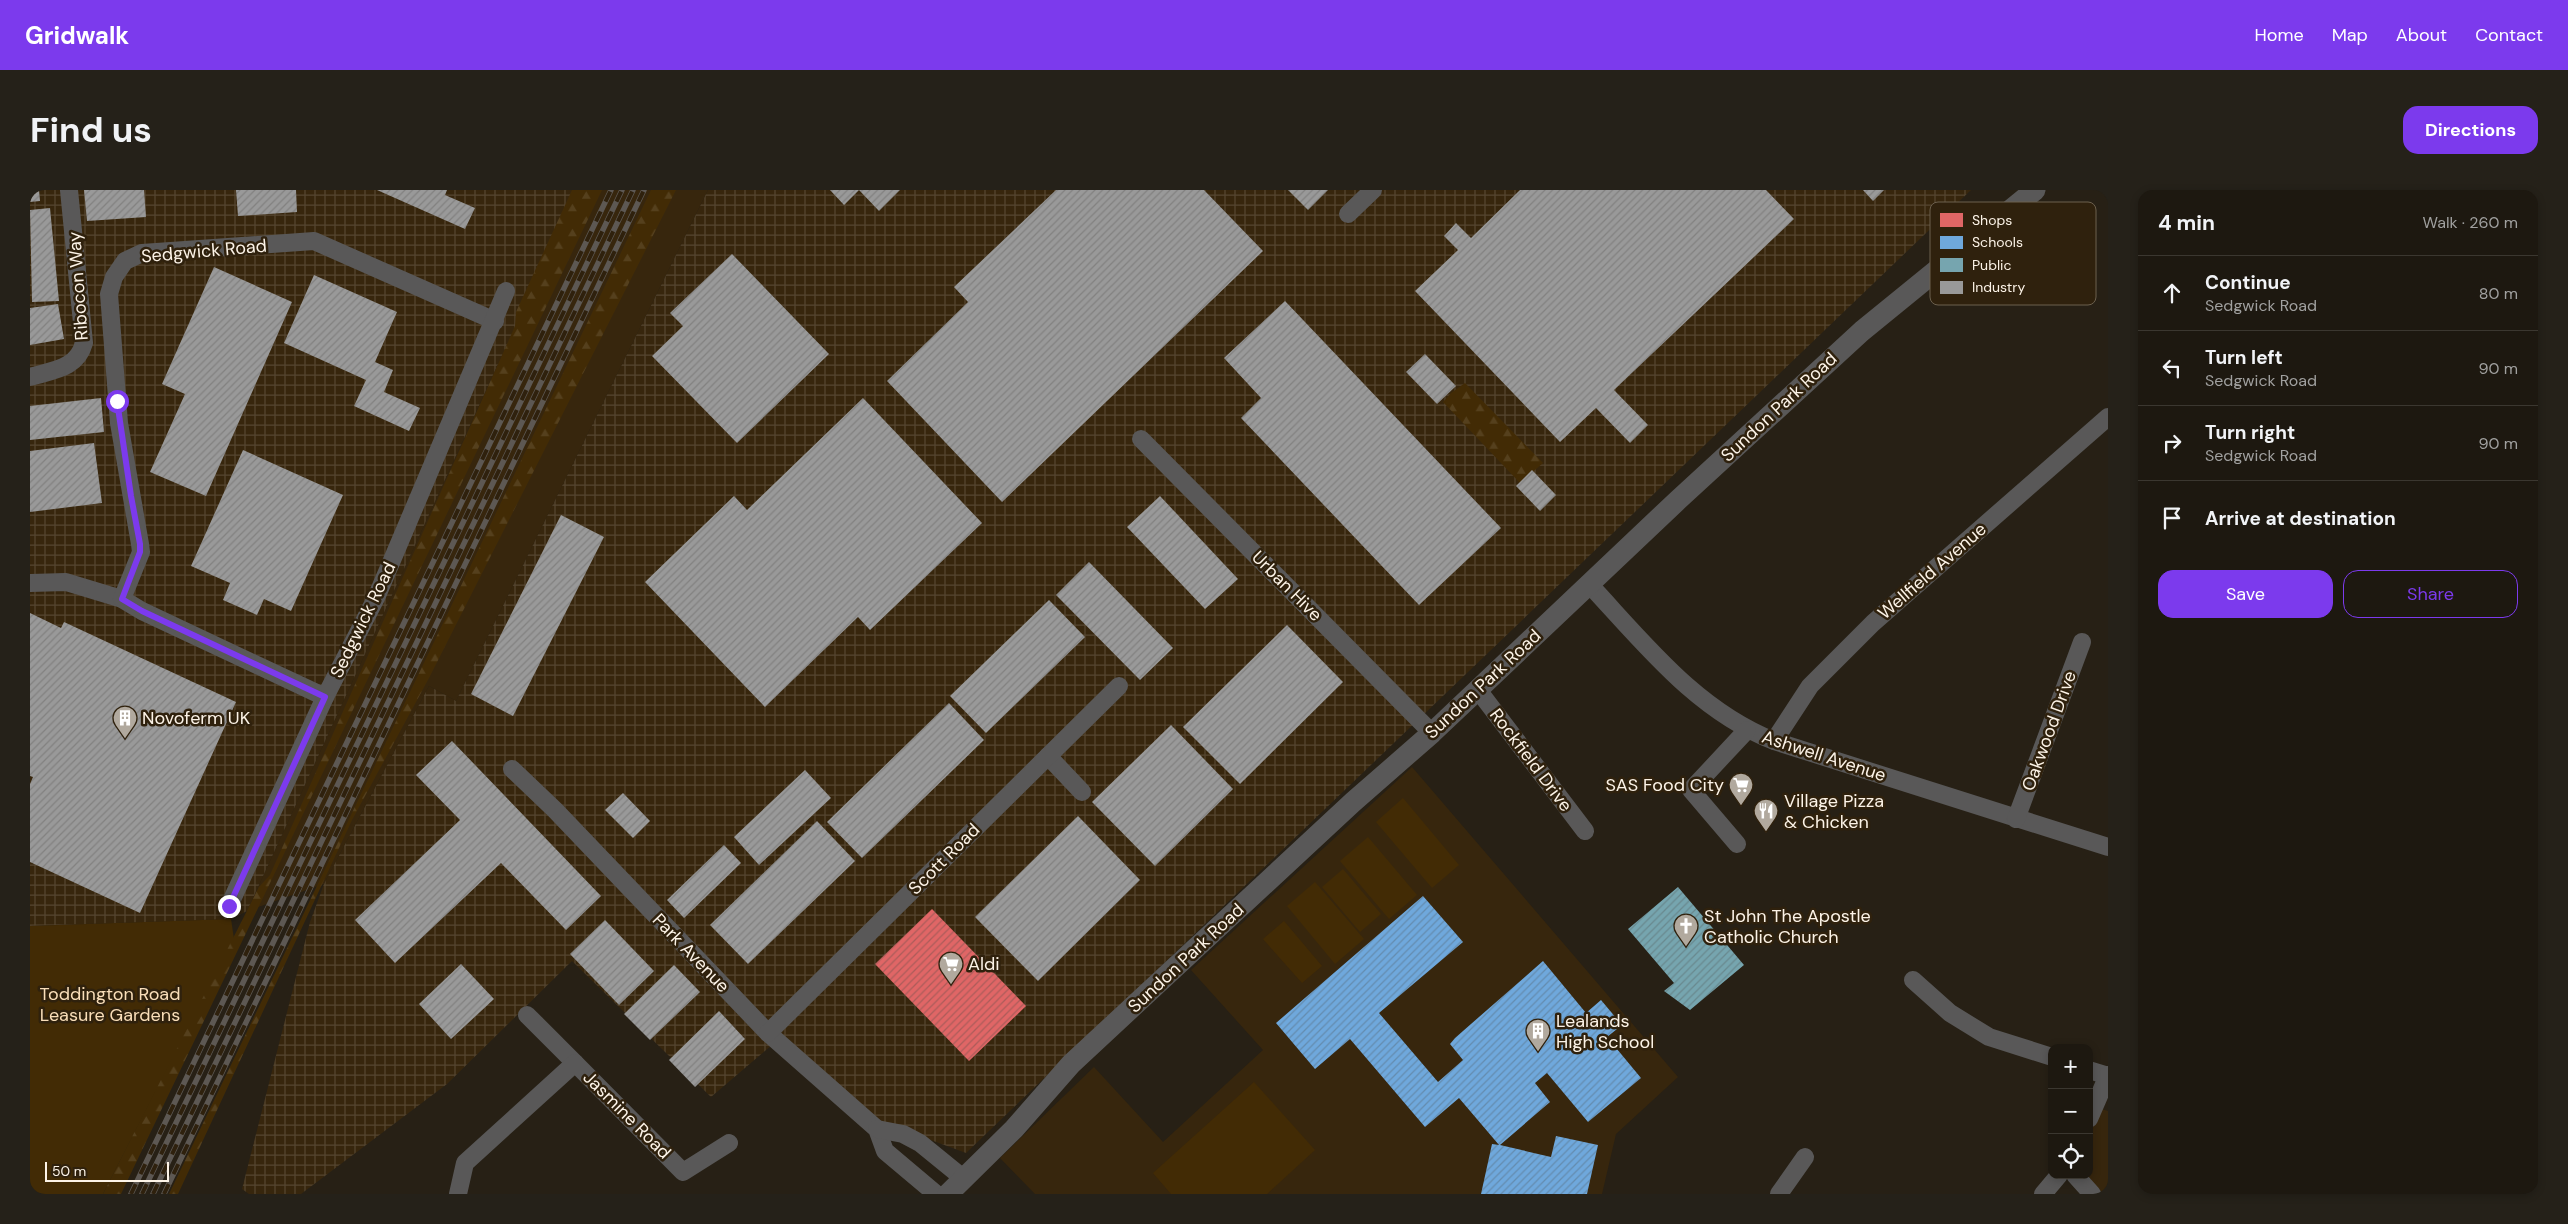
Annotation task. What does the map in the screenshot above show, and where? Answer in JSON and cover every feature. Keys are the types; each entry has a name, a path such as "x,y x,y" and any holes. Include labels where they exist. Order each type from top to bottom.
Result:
{"street":[{"name":"Ribocon Way","path":"30,377 66,367 77,360 84,343 69,190"},
{"path":"1348,214 1373,190"},
{"name":"Sundon Park Road","path":"2020,202 2035,190"},
{"name":"Sedgwick Road","path":"122,599 140,552 119,423 109,318 109,294 114,277 125,261 142,253 314,241 495,321"},
{"name":"Sundon Park Road","path":"948,1194 1014,1129 1071,1064 1359,796 1432,733 1589,584 1862,331 1930,276"},
{"name":"Sedgwick Road","path":"229,906 325,697 376,598 495,321 506,291"},
{"name":"Wellfield Avenue","path":"1774,741 1810,686 1873,623 2108,417"},
{"name":"Urban Hive","path":"1141,439 1432,733"},
{"name":"Sedgwick Road","path":"30,582 66,582 122,599 150,615 325,697"},
{"name":"Ashwell Avenue","path":"1589,584 1670,671 1706,704 1747,730 1774,741 2108,847"},
{"name":"Oakwood Drive","path":"2016,819 2082,642"},
{"name":"Scott Road","path":"768,1033 1119,686"},
{"name":"Rockfield Drive","path":"1478,690 1585,831"},
{"path":"1737,844 1691,790 1747,730"},
{"path":"1048,756 1082,792"},
{"name":"Park Avenue","path":"512,770 555,810 768,1033 877,1129 884,1151 936,1194"},
{"path":"1913,980 1950,1013 1989,1037 2048,1057"},
{"path":"527,1015 575,1062"},
{"name":"Jasmine Road","path":"454,1193 465,1163 575,1062 683,1172 729,1142"},
{"path":"2093,1071 2108,1075 2093,1110"},
{"path":"877,1129 903,1134 920,1143 963,1178"},
{"path":"1779,1194 1805,1157"},
{"path":"2043,1194 2056,1179"},
{"path":"2079,1179 2092,1194"}],"shaded area":[{"path":"30,190 578,190 247,911 231,919 30,926"},
{"path":"578,190 708,190 456,701 429,686 324,884 247,911"},
{"path":"708,190 1971,190 1958,202 1930,202 1930,229 966,1153 882,1122 780,1038 711,1097 572,961 447,1084 301,1194 249,1194 242,1189 310,922 324,884 429,686 456,701"},
{"name":"Lealands High School","path":"1412,767 1678,1077 1616,1134 1602,1194 1035,1194 1000,1158 1094,1067 1163,1142 1263,1050 1191,970"},
{"path":"2102,1109 2108,1111 2108,1194 2103,1194 2090,1179 2093,1179 2093,1127"}],"green space":[{"path":"572,190 602,190 121,1194 103,1194 259,887 270,875 515,326 516,312"},
{"path":"651,190 676,190 429,678 352,820 178,1194 169,1194"},
{"path":"1465,383 1543,463 1520,483 1443,402 1451,393"},
{"path":"1403,798 1459,865 1432,888 1376,822"},
{"path":"1368,837 1417,895 1389,919 1340,861"},
{"path":"1343,869 1381,914 1360,932 1322,887"},
{"path":"1315,882 1364,939 1335,964 1287,906"},
{"name":"Toddington Road Leasure Gardens","path":"231,919 234,939 103,1194 30,1194 30,926"},
{"path":"1284,921 1322,966 1302,983 1263,939"},
{"path":"1254,1082 1315,1150 1267,1194 1171,1194 1153,1173"}],"building: Shops":[{"name":"Aldi","path":"932,909 1026,1006 969,1061 875,964"}],"building: Schools":[{"name":"Lealands High School","path":"1423,896 1463,942 1379,1013 1438,1082 1463,1060 1450,1044 1455,1038 1543,961 1586,1013 1601,1000 1622,1025 1607,1037 1641,1078 1588,1122 1547,1073 1535,1083 1550,1102 1500,1145 1551,1157 1556,1136 1598,1145 1587,1194 1481,1194 1492,1144 1499,1145 1459,1098 1425,1127 1350,1039 1315,1069 1276,1023"}],"building: Public":[{"name":"St John The Apostle Catholic Church","path":"1678,887 1744,965 1690,1010 1664,991 1674,983 1628,929"}],"building: Industry":[{"path":"30,190 39,190 40,201 30,202"},
{"path":"84,190 144,190 146,217 87,221"},
{"path":"236,190 296,190 297,212 238,216"},
{"path":"377,190 447,190 445,195 475,208 465,229"},
{"path":"830,190 859,190 844,205"},
{"path":"859,190 900,190 879,211"},
{"path":"1056,190 1204,190 1263,251 1002,502 887,381 968,302 954,287"},
{"path":"1288,190 1328,190 1308,210"},
{"path":"1520,190 1766,190 1794,219 1614,390 1648,425 1630,443 1596,408 1560,442 1415,291 1458,250 1444,236 1456,223 1471,238"},
{"path":"1863,190 1884,190 1873,201"},
{"path":"50,208 59,301 32,302 30,210"},
{"path":"732,254 829,354 737,443 652,356 683,326 670,313"},
{"path":"214,267 292,302 206,496 150,472 185,394 162,384"},
{"path":"314,275 397,312 375,362 393,370 384,392 420,408 409,431 354,406 366,380 284,343"},
{"path":"1285,301 1501,528 1419,605 1241,418 1261,398 1224,358"},
{"path":"58,304 64,339 30,345 30,308"},
{"path":"1425,354 1456,386 1437,404 1406,372"},
{"path":"101,398 104,432 30,440 30,406"},
{"path":"863,398 982,523 870,630 858,617 765,707 645,582 734,496 747,510"},
{"path":"94,443 102,503 30,512 30,451"},
{"path":"243,450 343,495 291,611 264,599 257,615 223,600 230,583 191,566"},
{"path":"1532,470 1556,495 1540,511 1516,486"},
{"path":"1160,496 1238,579 1205,609 1127,527"},
{"path":"561,515 604,537 513,716 471,694"},
{"path":"1089,562 1173,648 1140,680 1056,595"},
{"path":"1049,600 1085,637 986,733 950,696"},
{"name":"Novoferm UK","path":"30,613 61,628 64,622 236,702 140,913 30,862 30,784 33,777 30,776"},
{"path":"1287,625 1343,682 1240,784 1183,727"},
{"path":"949,703 984,740 862,858 827,822"},
{"path":"1171,725 1233,789 1155,866 1092,802"},
{"path":"452,741 601,896 566,930 501,863 395,963 355,920 460,820 416,775"},
{"path":"805,770 831,798 759,865 734,837"},
{"path":"623,793 650,821 633,838 605,810"},
{"path":"1078,816 1140,880 1038,981 975,917"},
{"path":"817,821 855,861 748,964 710,925"},
{"path":"724,845 741,863 684,918 667,900"},
{"path":"605,920 654,971 619,1005 570,954"},
{"path":"461,964 494,999 451,1039 419,1004"},
{"path":"674,965 700,992 650,1040 624,1014"},
{"path":"719,1011 745,1039 695,1087 669,1060"}],"railway":[{"path":"131,1194 611,190"},
{"path":"142,1194 622,190"},
{"path":"153,1194 633,190"},
{"path":"164,1194 644,190"}],"place":[{"name":"Novoferm UK","path":"125,739"},
{"name":"SAS Food City","path":"1741,806"},
{"name":"Village Pizza & Chicken","path":"1766,832"},
{"name":"St John The Apostle Catholic Church","path":"1686,947"},
{"name":"Aldi","path":"951,985"},
{"name":"Lealands High School","path":"1538,1052"}],"route":[{"path":"117,401 119,423 140,544 140,552 122,599 142,611 234,656 325,697 229,906"}]}
